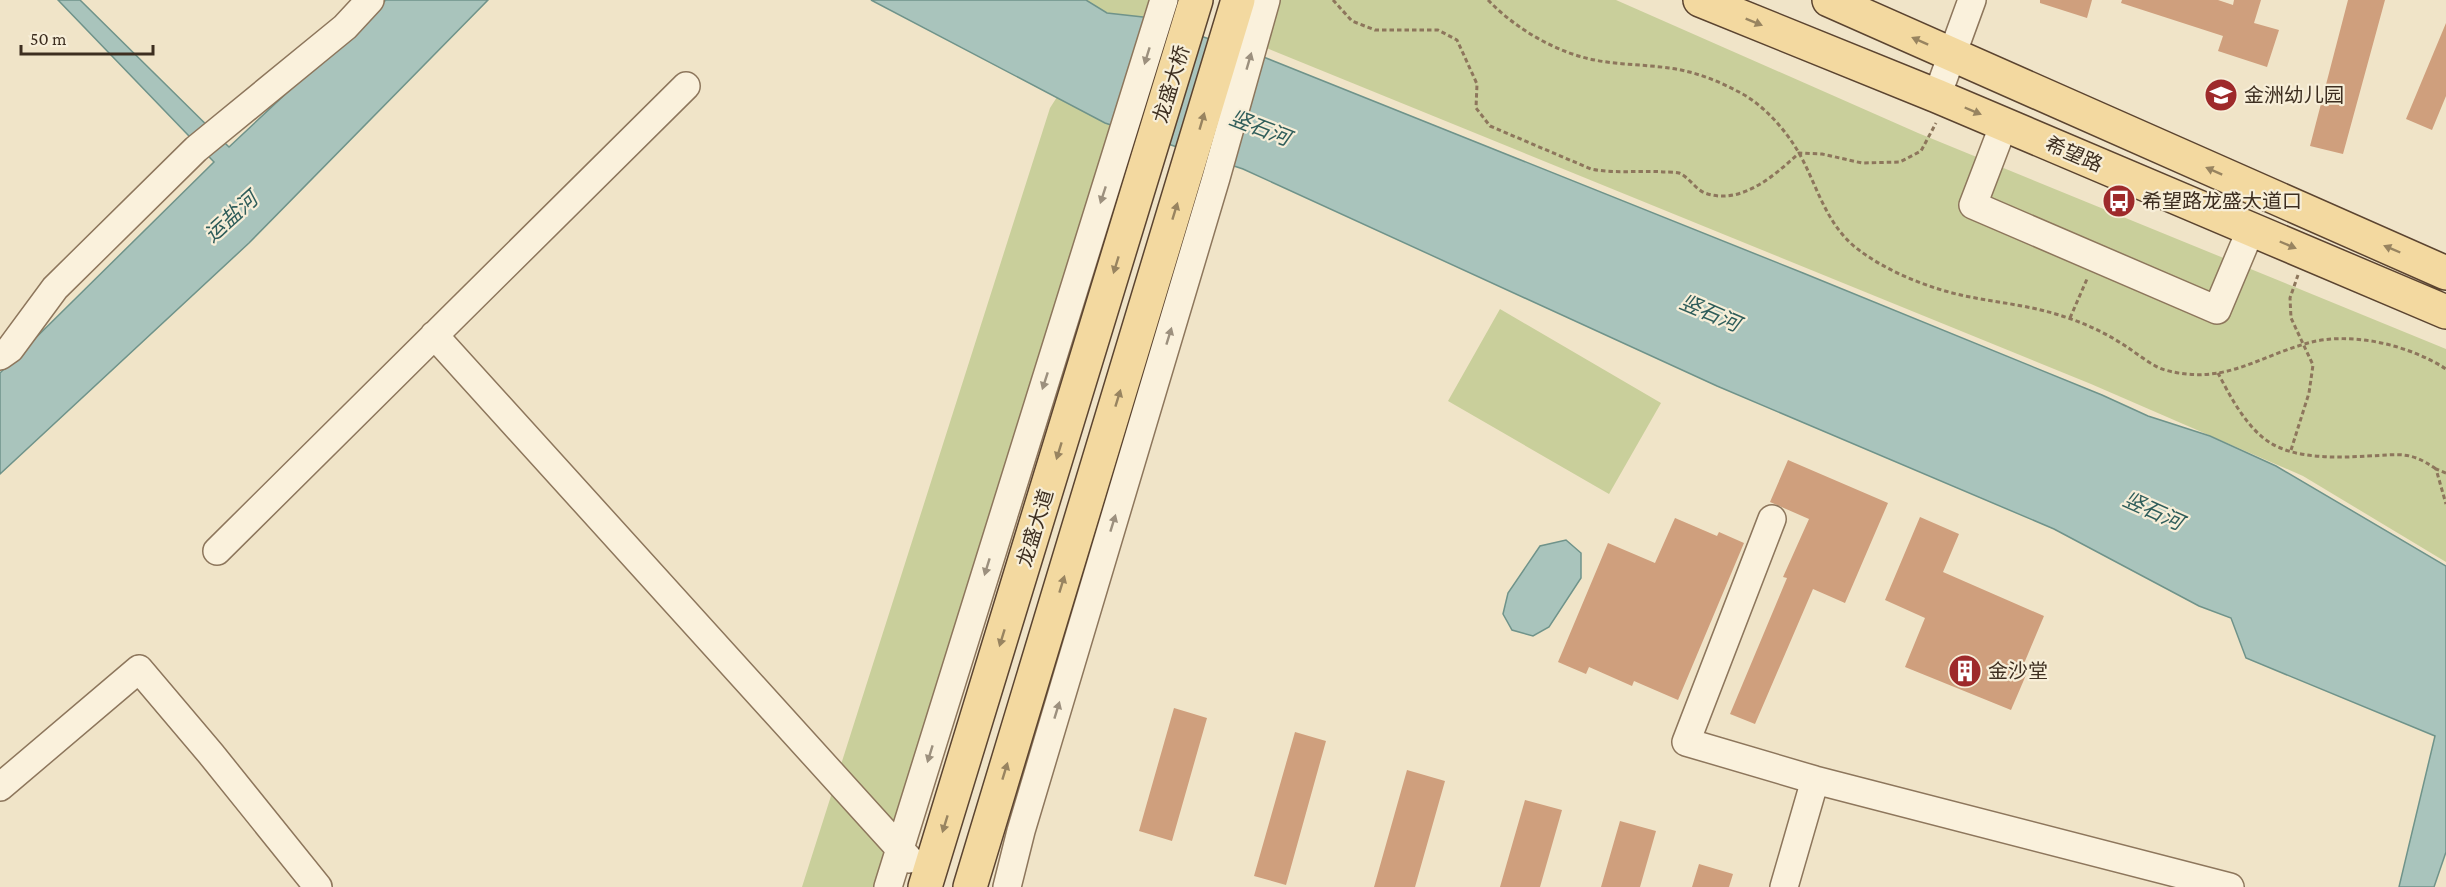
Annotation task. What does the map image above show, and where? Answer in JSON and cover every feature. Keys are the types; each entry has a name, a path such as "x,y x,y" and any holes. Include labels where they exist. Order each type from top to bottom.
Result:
{"main road":[{"name":"龙盛大桥","path":"1146,169 1196,0"},
{"name":"希望路","path":"1700,0 1942,98 2446,312"},
{"name":"希望路","path":"1829,0 2446,273"},
{"name":"龙盛大桥","path":"1201,178 1250,6"},
{"name":"龙盛大道","path":"927,883 1146,169"},
{"path":"970,887 1201,178"}],"street":[{"path":"0,356 10,349 54,288 196,149 345,27 370,0"},
{"path":"888,887 1164,0"},
{"path":"1942,98 1953,55 1972,0"},
{"path":"217,551 686,86"},
{"path":"2004,124 1973,205 2217,310 2251,229"},
{"path":"1006,887 1201,178"},
{"path":"434,335 927,883"},
{"path":"1772,519 1686,742 1815,780 2230,887"},
{"path":"0,787 139,669 318,887"},
{"path":"1784,887 1815,780"}],"path":[{"path":"1333,0 1352,21 1375,30 1438,30 1456,39 1477,84 1476,108 1490,126 1591,169 1605,172 1642,170 1679,173 1705,192 1724,196 1748,191 1775,174 1798,153 1822,154 1862,163 1900,162 1921,151 1942,98"},
{"path":"1488,0 1516,24 1560,50 1584,58 1672,68 1692,73 1740,92 1775,120 1798,153 1829,217 1853,245 1882,265 1917,280 1961,295 2035,308 2070,318 2107,334 2162,369 2188,374 2230,372 2305,344 2325,339 2378,343 2414,353 2446,369"},
{"path":"2291,451 2309,393 2313,365 2291,318 2290,298 2307,253"},
{"path":"2070,318 2097,258"},
{"path":"2218,373 2251,425 2270,443 2291,451 2332,458 2396,454 2419,457 2446,473"},
{"path":"2436,469 2446,504"}],"green space":[{"path":"1086,0 1149,0 1143,17 1107,13"},
{"path":"1273,0 1616,0 1918,133 2446,349 2446,562 2303,476 2091,384 1259,45"},
{"path":"1057,97 1110,125 1005,475 877,887 802,887 1050,108"},
{"path":"1500,309 1661,403 1609,494 1448,401"}],"water":[{"name":"运盐河","path":"58,0 80,0 229,147 386,0 488,0 249,243 0,474 0,373 214,162"},
{"name":"竖石河","path":"871,0 1086,0 1107,13 1143,17 1261,56 1803,273 2148,416 2210,436 2276,466 2446,566 2446,852 2434,887 2399,887 2435,736 2246,658 2231,618 2199,606 2054,529 1717,386 1243,169 1105,123"},
{"path":"1566,540 1581,553 1581,578 1549,627 1533,636 1512,630 1503,614 1508,593 1540,546"}],"building":[{"path":"2040,0 2092,0 2087,18 2040,3"},
{"path":"2122,0 2218,0 2233,5 2234,0 2261,0 2254,23 2279,30 2267,67 2218,51 2223,36 2121,3"},
{"path":"2348,0 2385,0 2343,154 2310,146"},
{"path":"2446,23 2446,96 2432,130 2406,119"},
{"path":"1788,460 1888,503 1845,603 1813,589 1755,724 1730,714 1787,578 1783,577 1809,519 1770,502"},
{"path":"1920,517 1959,534 1943,572 2044,616 2020,673 2026,675 2011,710 1905,667 1925,618 1885,600"},
{"path":"1675,518 1717,536 1719,532 1744,543 1678,700 1634,681 1632,686 1589,667 1586,674 1558,662 1608,543 1655,563"},
{"path":"1174,708 1207,718 1172,841 1139,831"},
{"path":"1295,732 1326,741 1286,885 1254,876"},
{"path":"1407,770 1445,781 1415,887 1374,887"},
{"path":"1525,800 1562,810 1540,887 1500,887"},
{"path":"1620,821 1656,831 1640,887 1601,887"},
{"path":"1699,864 1733,874 1729,887 1692,887"}],"place":[{"name":"金洲幼儿园","path":"2221,95"},
{"name":"希望路龙盛大道口","path":"2119,201"},
{"name":"金沙堂","path":"1965,671"}]}
